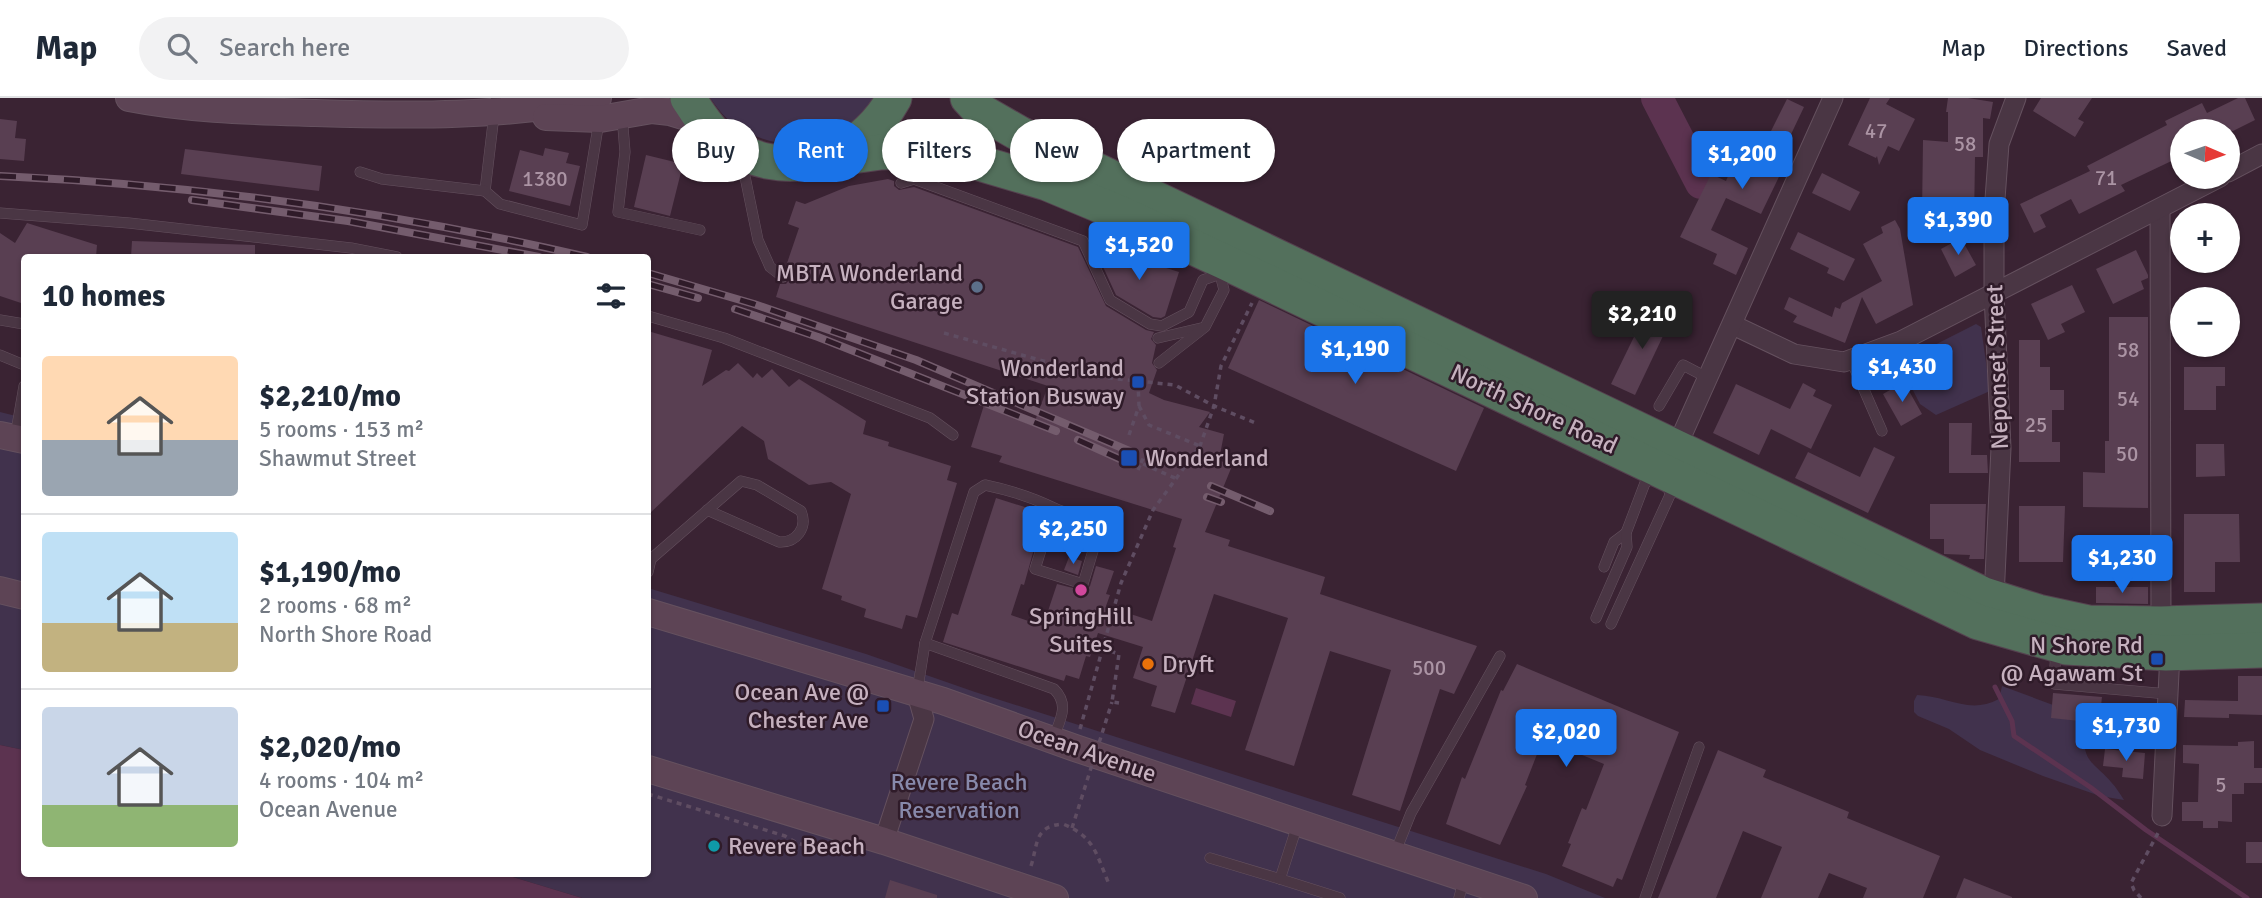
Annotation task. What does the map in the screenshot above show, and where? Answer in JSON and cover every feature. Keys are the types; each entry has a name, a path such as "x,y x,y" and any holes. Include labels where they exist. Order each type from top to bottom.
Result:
{"highway":[{"path":"868,133 883,117 894,98"},
{"name":"North Shore Road","path":"968,98 980,111 1227,258"},
{"name":"North Shore Road","path":"868,154 922,151 979,163 1047,183 1227,258 1670,460 1994,598 2038,612 2166,639 2262,650"},
{"name":"North Shore Road","path":"1670,460 1978,622 2056,645 2110,651 2262,621"}],"main road":[{"path":"129,98 157,103 217,104 364,115 495,105 607,111 696,110"},
{"path":"0,590 21,595"},
{"name":"Ocean Avenue","path":"651,613 917,694 1298,822 1394,856 1461,888 1524,898"},
{"path":"651,770 884,841 1055,898"}],"street":[{"path":"1670,460 1833,98"},
{"name":"Neponset Street","path":"1994,598 2001,448 1994,294 1994,213 1998,144 2016,98"},
{"path":"2240,166 2262,154"},
{"path":"1733,325 1794,354 1844,362 1851,360 1901,341 2198,189"},
{"path":"2160,209 2168,694 2162,816"},
{"path":"884,841 924,719 917,694"}],"lane":[{"path":"485,191 495,105"},
{"path":"360,172 382,179 485,191 500,204 582,225 607,111"},
{"path":"607,111 625,152 618,212 700,230"},
{"path":"901,183 914,179 1083,241 1110,300 1150,324 1162,326 1189,312 1203,280 1227,258"},
{"path":"746,182 758,240 770,267 783,277"},
{"path":"0,213 129,223 351,248 382,254"},
{"path":"1159,363 1205,327 1224,290 1227,258"},
{"path":"651,317 724,338 930,418 953,435"},
{"path":"0,320 21,323"},
{"path":"1158,338 1205,327"},
{"path":"0,355 21,364"},
{"path":"1851,360 1882,431"},
{"path":"1659,406 1682,365 1709,378"},
{"path":"13,438 21,400"},
{"path":"1596,618 1628,547 1626,533 1645,483 1670,460"},
{"path":"1611,624 1670,495 1670,460"},
{"path":"651,556 741,481 748,481 801,511 803,525 797,537 788,542 779,542 707,510"},
{"path":"917,694 925,643 974,492 985,485 1006,489 1047,503 1055,509 1102,521 1083,584 1035,569 1055,509"},
{"path":"1604,567 1614,542 1626,533"},
{"path":"925,643 1054,689 1062,696 1064,744"},
{"path":"2056,645 2054,684 2168,694"},
{"path":"1394,856 1411,813 1500,656"},
{"path":"1645,898 1699,747"},
{"path":"1280,879 1298,822"},
{"path":"1210,858 1340,898"}],"path":[{"path":"1064,744 1101,648 1121,583 1153,510 1200,446 1214,406 1221,366 1252,302"},
{"path":"944,333 1100,377 1175,384 1214,406 1258,424"},
{"path":"1129,435 1139,406 1138,382"},
{"path":"1139,406 1149,425 1200,446"},
{"path":"1138,470 1144,454"},
{"path":"1141,463 1177,479"},
{"path":"1072,828 1112,702 1119,654 1101,648"},
{"path":"1112,702 1119,703"},
{"path":"651,795 785,836 796,844 813,848 825,846"},
{"path":"1031,866 1036,844 1045,828 1063,824 1084,834 1109,884"},
{"path":"2141,898 2132,883 2152,843"}],"green space":[{"path":"710,98 877,98 859,119 773,119 773,141 759,138 759,119 727,119"},
{"path":"1976,324 1981,327 1990,391 1936,415 1920,404 1899,363"},
{"path":"0,412 21,417 21,749 0,745"},
{"name":"Revere Beach Reservation","path":"651,589 866,654 975,692 1546,874 1605,898 582,898 513,877 651,877"},
{"path":"2002,686 2064,709 2110,718 2109,726 2086,736 2086,751 2091,762 2113,784 2124,800 2100,796 1980,750 1949,729 1914,712 1917,695 1978,705 1999,699"}],"shaded area":[{"path":"1644,98 1671,98 1704,156 1704,165 1697,169 1681,158 1666,139"},
{"path":"1196,688 1236,701 1231,717 1191,704"},
{"path":"0,745 21,749 21,877 513,877 582,898 0,898"}],"building":[{"path":"1870,98 1890,98 1886,104 1915,119 1899,151 1888,146 1879,165 1877,156 1876,158 1848,145"},
{"path":"1948,98 1993,102 1990,119 1983,118 1983,157 1975,157 1974,224 1926,223 1922,214 1923,140 1948,142"},
{"path":"2041,98 2092,98 2078,119 2084,122 2075,137 2033,111"},
{"path":"2238,98 2245,98 2255,120 2240,128 2240,119 2170,119 2170,162 2121,185 2125,191 2079,214 2071,199 2040,215 2046,227 2034,233 2020,204 2090,171 2087,166 2167,125 2165,121 2202,103 2207,113"},
{"path":"1787,99 1804,107 1784,149 1791,152 1761,214 1726,198 1711,230 1748,248 1736,275 1713,264 1717,254 1680,237 1711,174 1726,181 1731,169 1743,175 1761,138 1766,141"},
{"path":"0,119 17,121 15,138 26,139 24,161 0,159"},
{"path":"545,148 569,153 566,163 580,166 570,206 509,191 520,150 543,156"},
{"path":"185,149 322,166 319,191 181,174"},
{"path":"646,155 672,161 672,182 678,182 670,216 634,207"},
{"path":"1822,173 1860,192 1850,211 1812,193"},
{"path":"882,180 894,182 894,186 899,190 914,187 1078,247 1106,306 1154,332 1151,339 1156,345 1152,363 1157,370 1149,393 1164,400 1210,412 1199,427 1224,434 1219,460 1232,466 1205,532 1230,540 1228,546 1325,577 1320,594 1477,646 1454,694 1440,689 1400,811 1352,795 1391,670 1330,651 1294,766 1245,750 1288,618 1214,594 1175,713 1151,706 1157,686 1133,678 1143,647 1098,633 1090,657 1086,656 1079,679 1066,675 1064,681 943,642 952,613 958,615 996,498 1044,513 1024,585 1021,584 1011,615 1043,626 1057,584 1085,591 1090,586 1096,566 1114,571 1106,594 1110,595 1106,606 1152,621 1176,548 1173,547 1182,519 999,462 1002,456 971,447 984,405 1033,426 1048,386 776,297 780,284 786,284 790,279 790,274 785,269 799,228 788,224 796,201 805,204 849,186"},
{"path":"1895,220 1900,229 1913,305 1876,324 1862,297 1845,343 1793,322 1797,316 1784,309 1789,297 1832,317 1835,307 1840,309 1842,303 1882,281 1863,244 1883,233 1881,227"},
{"path":"27,223 97,245 96,254 21,254 21,303 0,296 0,233 15,243"},
{"path":"1798,232 1855,259 1844,281 1827,273 1829,268 1790,249"},
{"path":"1961,238 1976,265 1955,277 1941,249"},
{"path":"132,241 255,245 255,254 131,254"},
{"path":"1093,245 1179,272 1165,316 1153,317 1116,295"},
{"path":"2136,250 2148,275 2148,278 2141,281 2144,289 2113,304 2096,269"},
{"path":"2072,285 2085,312 2061,324 2065,332 2048,340 2031,304"},
{"path":"1259,300 1484,408 1456,471 1228,368"},
{"path":"1649,306 1672,317 1635,395 1611,384"},
{"path":"2109,317 2148,317 2148,508 2083,507 2083,472 2105,473 2105,441 2109,441"},
{"path":"651,332 712,350 702,386 738,363 753,378 757,373 762,378 772,369 789,387 799,379 866,421 863,434 889,442 888,446 951,466 947,480 957,483 917,618 906,615 902,629 864,617 866,609 841,600 842,596 822,589 851,494 831,482 809,485 768,459 764,441 742,426 651,512"},
{"path":"2019,340 2040,340 2040,367 2050,367 2050,390 2064,390 2064,410 2052,410 2052,442 2060,442 2060,462 2019,462"},
{"path":"2184,367 2225,367 2225,386 2216,386 2216,410 2184,410"},
{"path":"1904,382 1922,414 1901,426 1883,394"},
{"path":"1803,383 1816,390 1813,396 1832,405 1811,449 1771,429 1759,455 1713,433 1736,384 1790,409"},
{"path":"1949,423 1972,423 1971,455 1987,455 1988,473 1949,473"},
{"path":"2196,444 2224,444 2225,476 2196,477"},
{"path":"1874,447 1895,457 1868,513 1795,478 1808,452 1860,477"},
{"path":"1930,504 1986,504 1984,559 1969,559 1970,555 1944,554 1944,539 1930,539"},
{"path":"2019,506 2065,506 2063,562 2019,562"},
{"path":"2184,514 2239,514 2240,562 2215,562 2215,592 2184,592"},
{"path":"2095,540 2148,540 2148,560 2096,560"},
{"path":"1069,557 1082,561 1078,575 1064,570"},
{"path":"2096,587 2148,587 2148,604 2096,603"},
{"path":"1517,664 1679,732 1622,880 1617,878 1613,887 1562,866 1582,808 1586,810 1604,764 1543,739 1525,785 1527,786 1500,845 1446,824 1462,777 1465,779 1501,690 1503,691"},
{"path":"2238,676 2262,676 2262,715 2229,714 2229,718 2184,717 2185,700 2238,701"},
{"path":"2053,693 2102,697 2099,723 2051,718"},
{"path":"2254,741 2254,768 2262,768 2262,783 2244,783 2244,794 2232,794 2232,822 2218,821 2218,828 2203,828 2203,821 2182,821 2182,802 2198,802 2199,764 2183,763 2183,745 2238,746 2238,742"},
{"path":"2105,749 2145,753 2143,779 2122,777 2123,768 2103,766"},
{"path":"1718,750 1766,770 1763,777 1849,812 1847,818 1940,856 1923,898 1863,898 1867,888 1829,873 1818,898 1761,898 1782,847 1743,831 1716,898 1658,898"},
{"path":"2246,842 2262,842 2262,863 2246,863"},
{"path":"1964,878 2012,897 2012,898 1956,898"},
{"path":"890,880 937,895 937,898 885,898"}],"waterway":[{"path":"1657,98 1701,183"},
{"path":"1995,687 2012,721 2014,736 2247,898"}],"railway":[{"path":"0,176 148,186 295,203 442,227 573,254"},
{"path":"192,200 348,221 523,254"},
{"path":"651,274 754,304 916,360 1134,453"},
{"path":"651,285 698,298"},
{"path":"735,309 818,337 1056,431"},
{"path":"1078,440 1131,464"},
{"path":"1211,486 1270,511"},
{"path":"1207,497 1221,502"}],"place":[{"name":"MBTA Wonderland Garage","path":"977,287"},
{"name":"Wonderland Station Busway","path":"1138,382"},
{"name":"Wonderland","path":"1129,458"},
{"name":"SpringHill Suites","path":"1081,590"},
{"name":"N Shore Rd @ Agawam St","path":"2157,659"},
{"name":"Dryft","path":"1148,664"},
{"name":"Ocean Ave @ Chester Ave","path":"883,706"},
{"name":"Revere Beach","path":"714,846"}]}
